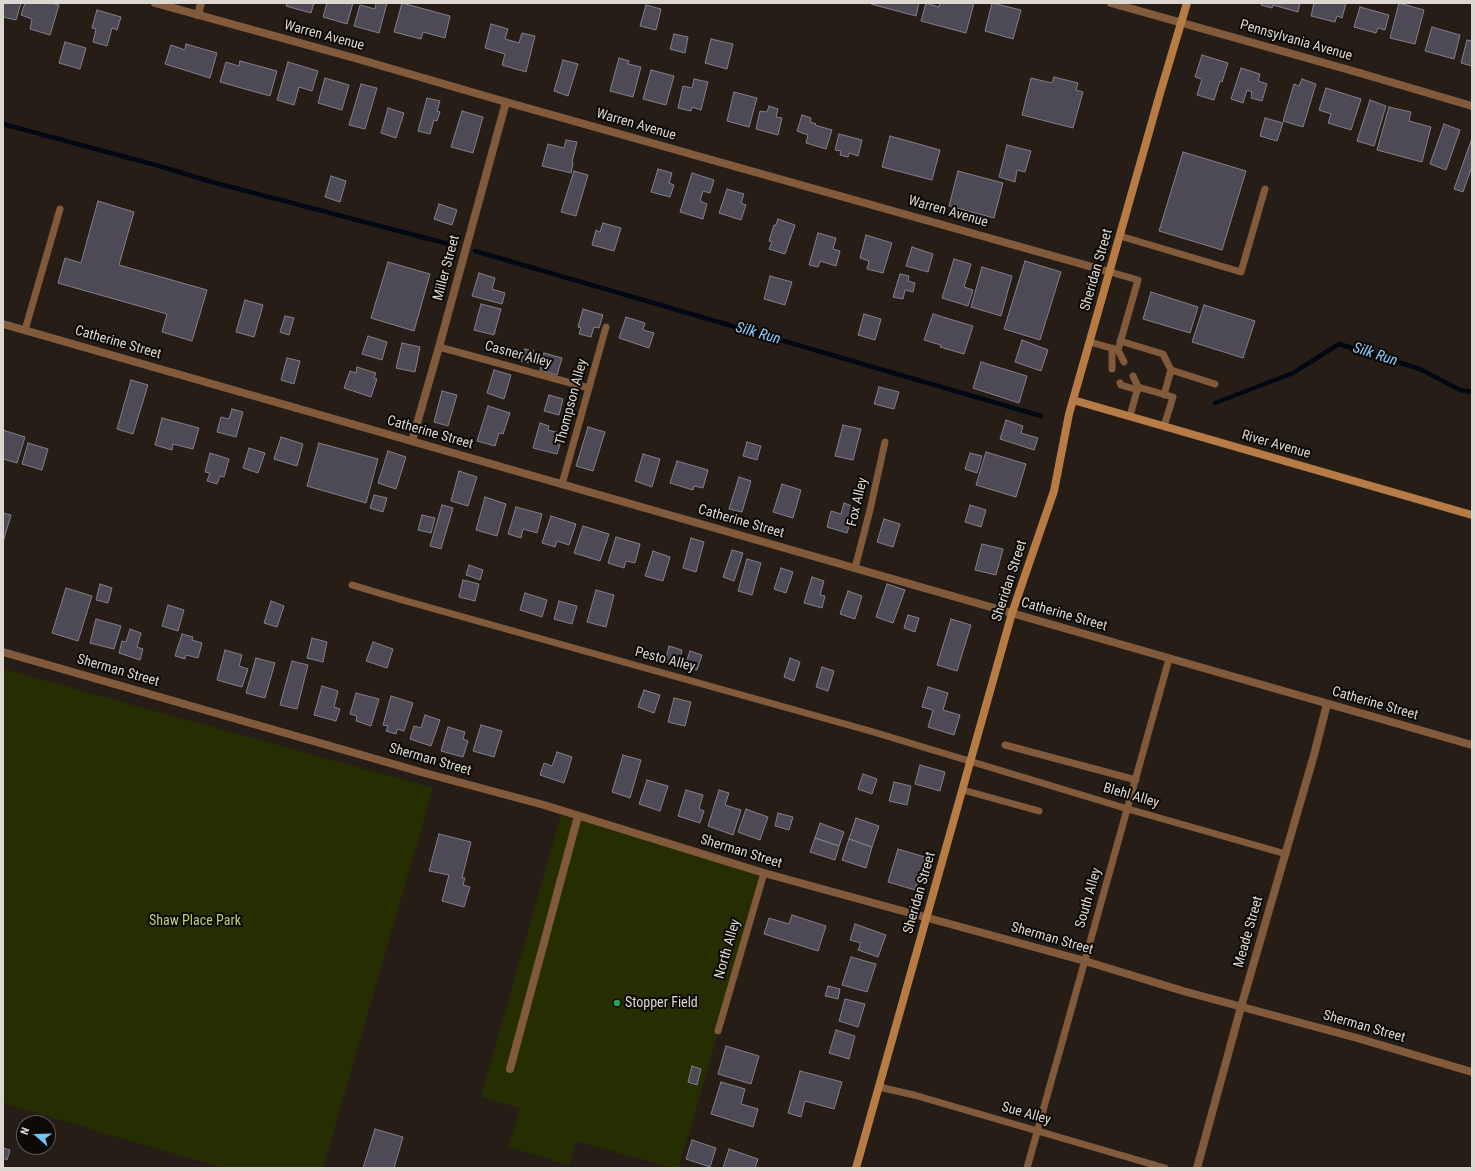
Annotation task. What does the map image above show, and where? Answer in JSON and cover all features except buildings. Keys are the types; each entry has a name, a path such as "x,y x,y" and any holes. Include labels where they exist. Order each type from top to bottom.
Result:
{"street":[{"name":"Warren Avenue","path":"155,3 1110,272"},
{"path":"198,15 201,3"},
{"name":"Pennsylvania Avenue","path":"1111,3 1472,106"},
{"name":"Sheridan Street","path":"856,1168 1012,613 1054,491 1069,414 1187,3"},
{"name":"Miller Street","path":"412,441 506,102"},
{"name":"Catherine Street","path":"3,324 1472,745"},
{"name":"River Avenue","path":"1073,400 1472,515"},
{"name":"Sherman Street","path":"3,652 578,816 764,873 1085,961 1241,1007 1472,1070"},
{"name":"Meade Street","path":"1196,1168 1286,854 1327,704"},
{"path":"510,1069 578,816"}],"lane":[{"path":"1120,236 1241,272 1265,189"},
{"path":"25,330 60,209"},
{"path":"1110,272 1138,280 1120,341 1115,349 1112,369"},
{"name":"Thompson Alley","path":"562,484 606,327"},
{"path":"1120,341 1164,354 1171,370 1164,395"},
{"path":"1090,342 1115,349 1124,362"},
{"name":"Casner Alley","path":"439,347 589,388"},
{"path":"1171,370 1215,384"},
{"path":"1130,416 1138,389 1133,376"},
{"path":"1120,383 1121,385 1173,398 1164,426"},
{"name":"Fox Alley","path":"855,568 885,442"},
{"name":"Pesto Alley","path":"352,585 970,761"},
{"name":"South Alley","path":"1027,1168 1169,659"},
{"path":"1005,745 1136,780"},
{"name":"Blehl Alley","path":"970,761 1128,809 1286,854"},
{"path":"963,790 1039,811"},
{"name":"North Alley","path":"718,1032 764,873"},
{"name":"Sue Alley","path":"879,1087 1165,1168"}],"green space":[{"name":"Shaw Place Park","path":"3,669 433,788 323,1168 223,1168 56,1119 56,1115 44,1115 3,1103"},
{"name":"Stopper Field","path":"561,815 764,873 679,1168 673,1168 576,1141 569,1165 509,1147 520,1108 481,1097"}],"waterway":[{"path":"3,124 159,166 212,182 456,246"},
{"name":"Silk Run","path":"475,251 1041,416"},
{"name":"Silk Run","path":"1215,403 1293,373 1339,344 1420,369 1460,390 1472,392"}],"place":[{"name":"Stopper Field","path":"617,1003"}]}
